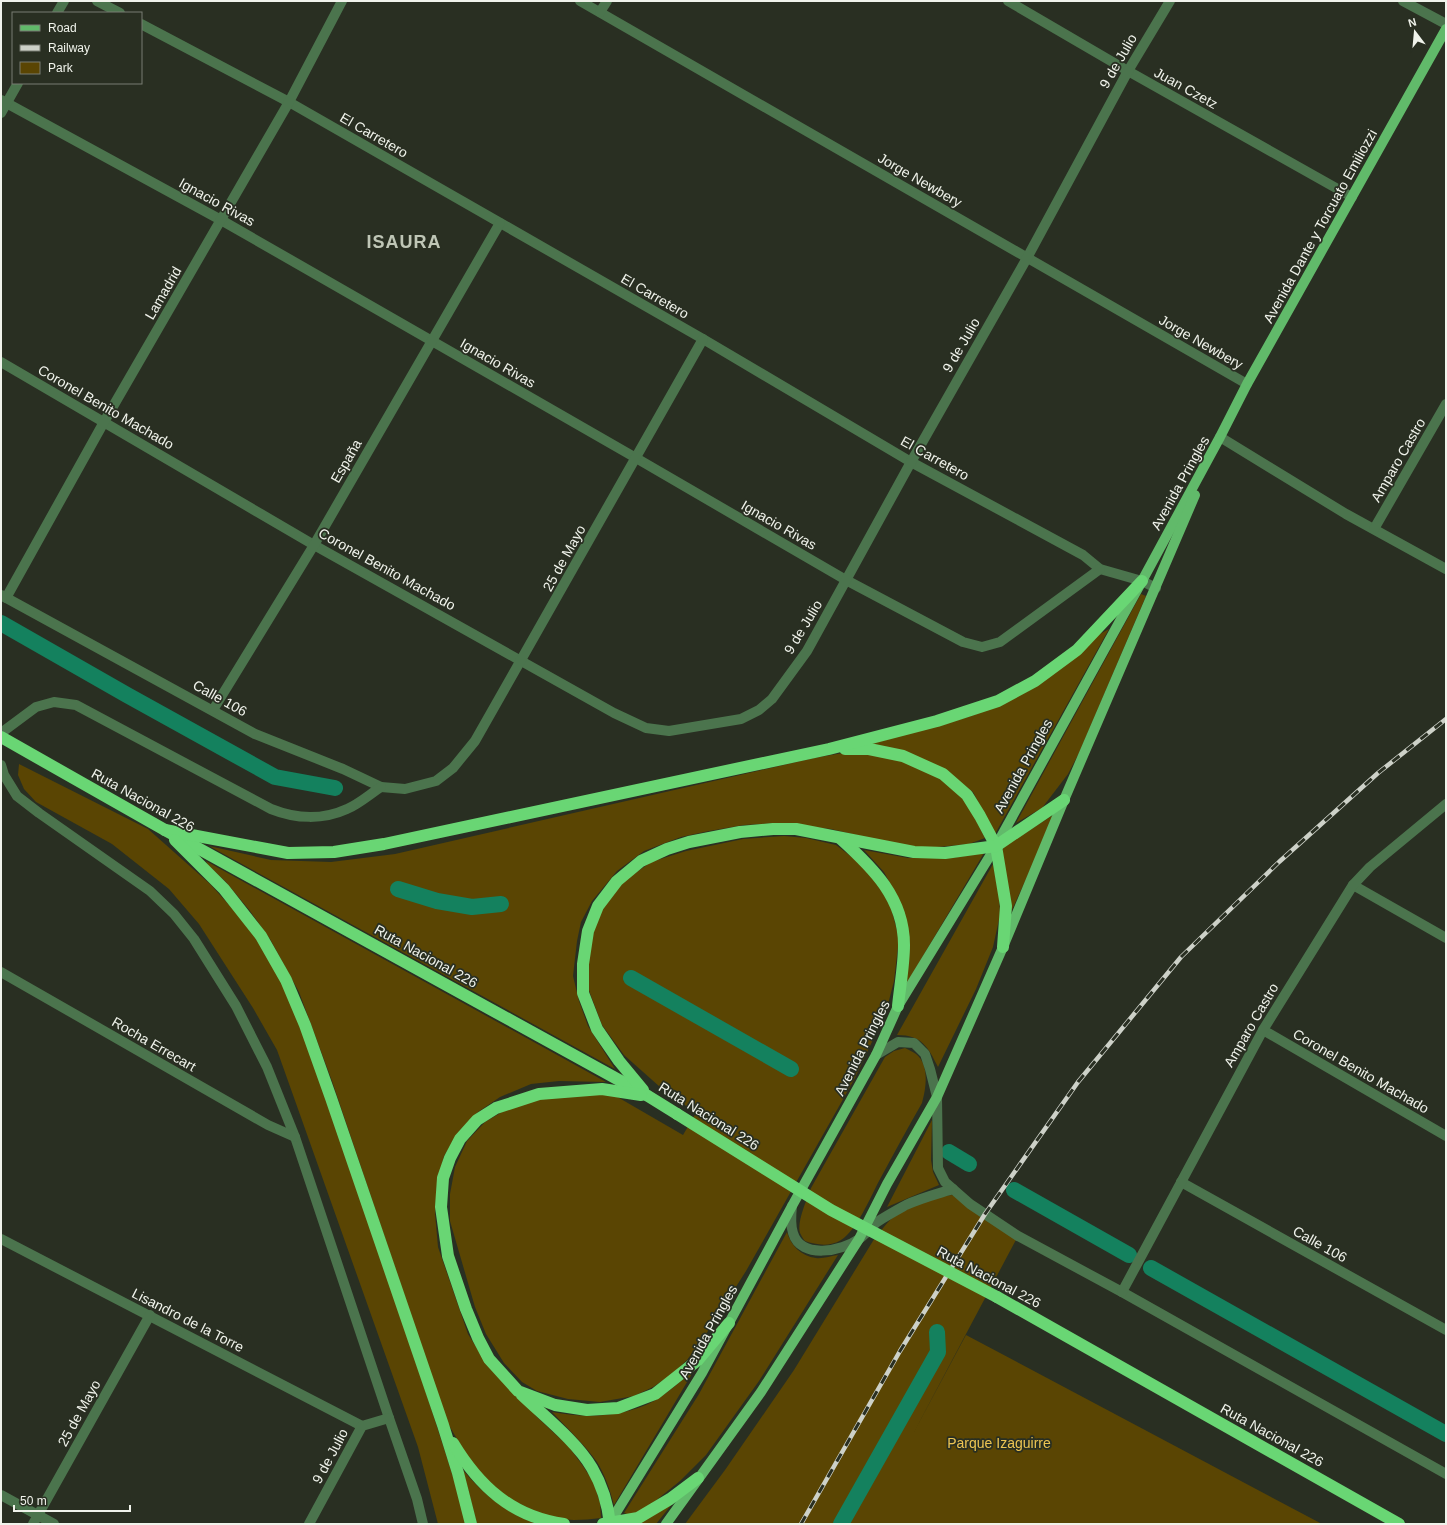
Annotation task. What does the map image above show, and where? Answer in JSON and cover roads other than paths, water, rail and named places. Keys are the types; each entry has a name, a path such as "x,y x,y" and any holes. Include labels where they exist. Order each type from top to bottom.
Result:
{"highway":[{"path":"165,830 288,853 334,852 384,844 829,748 938,721 998,701 1035,682 1077,650 1142,581"},
{"name":"Ruta Nacional 226","path":"1,737 165,830 648,1096 831,1210 997,1297 1399,1524"},
{"path":"829,748 869,749 903,756 943,774 967,795 996,846 1006,906 1003,947"},
{"path":"648,1096 619,1061 596,1029 583,993 583,964 588,931 598,906 617,881 641,861 667,849 689,842 740,832 773,829 796,829 841,839 914,852 945,853 996,846 1064,800"},
{"path":"165,830 224,889 261,936 286,980 305,1025 332,1098 443,1425 458,1473 471,1524"},
{"path":"841,839 868,864 889,891 899,916 904,944 898,1006"},
{"path":"648,1096 602,1089 539,1094 496,1108 477,1120 460,1139 450,1158 443,1178 441,1207 448,1256 466,1309 478,1338 489,1359 518,1390 574,1444 592,1468 604,1496 608,1524 638,1518 670,1499 698,1478"},
{"path":"518,1390 555,1405 587,1410 618,1408 655,1394 698,1360 729,1323"},
{"path":"443,1425 475,1476 492,1493 516,1509 546,1522 564,1524"}],"main road":[{"name":"Avenida Dante y Torcuato Emiliozzi","path":"1220,437 1246,384 1446,29"},
{"name":"Avenida Pringles","path":"608,1524 702,1373 792,1206 876,1055 898,1006 996,846 1220,437"},
{"name":"Avenida Pringles","path":"666,1524 762,1392 859,1239 887,1184 937,1097 1003,947 1064,800 1220,437"}],"street":[{"path":"58,12 64,1"},
{"path":"97,1 118,12"},
{"name":"Lamadrid","path":"4,596 289,102 342,1"},
{"name":"Jorge Newbery","path":"580,1 1246,384"},
{"path":"600,12 607,1"},
{"name":"Juan Czetz","path":"1008,1 1128,71 1352,197"},
{"name":"9 de Julio","path":"772,699 807,651 911,462 1027,258 1128,71 1170,1"},
{"path":"1403,1 1446,24"},
{"name":"El Carretero","path":"142,25 289,102 703,339 911,462 1083,555 1100,569 1142,581 1156,588"},
{"path":"1,113 4,102 17,84"},
{"name":"Ignacio Rivas","path":"4,102 221,220 846,580 963,642 982,647 1000,642 1100,569"},
{"name":"España","path":"213,710 314,545 500,223"},
{"name":"25 de Mayo","path":"436,781 453,768 475,741 522,661 703,339"},
{"name":"Coronel Benito Machado","path":"1,362 314,545 614,713 646,728 669,731 741,719 759,710 772,699"},
{"name":"Amparo Castro","path":"1374,529 1446,404"},
{"path":"1220,437 1374,529 1446,569"},
{"name":"Calle 106","path":"4,596 255,734 343,769 381,787 405,789 436,781"},
{"path":"1,733 36,707 54,702 76,705 271,810 284,814 306,817 325,816 348,809 381,787"},
{"path":"1,765 4,775 17,796 150,891 174,914 194,939 236,1006 267,1067 295,1137 417,1499 424,1524"},
{"name":"Amparo Castro","path":"1122,1292 1263,1030 1353,885 1370,867 1446,804"},
{"path":"1353,885 1446,938"},
{"name":"Rocha Errecart","path":"1,972 268,1125 295,1137"},
{"name":"Coronel Benito Machado","path":"1263,1030 1446,1136"},
{"path":"876,1055 898,1042 914,1043 925,1054 937,1097 938,1168 945,1182 970,1204 1018,1236 1122,1292 1446,1474"},
{"name":"Calle 106","path":"1181,1182 1446,1330"},
{"path":"792,1206 791,1222 793,1234 800,1244 808,1250 823,1251 841,1247 859,1239 879,1221 908,1204 953,1189"},
{"name":"Lisandro de la Torre","path":"1,1239 362,1426"},
{"name":"25 de Mayo","path":"33,1524 150,1315"},
{"name":"9 de Julio","path":"310,1524 362,1426 389,1418"},
{"path":"1,1495 54,1524"}],"waterway":[{"path":"1,623 275,777 335,788"},
{"path":"398,889 437,901 472,907 501,904"},
{"path":"631,978 791,1069"},
{"path":"949,1152 969,1164"},
{"path":"1014,1190 1129,1255"},
{"path":"1151,1268 1446,1434"},
{"path":"841,1524 938,1352 937,1332"}],"railway":[{"path":"801,1524 900,1351 985,1214 1078,1082 1181,957 1279,862 1378,773 1446,719"}],"district":[{"name":"ISAURA","path":"404,242"}],"park label":[{"name":"Parque Izaguirre","path":"999,1443"}]}
